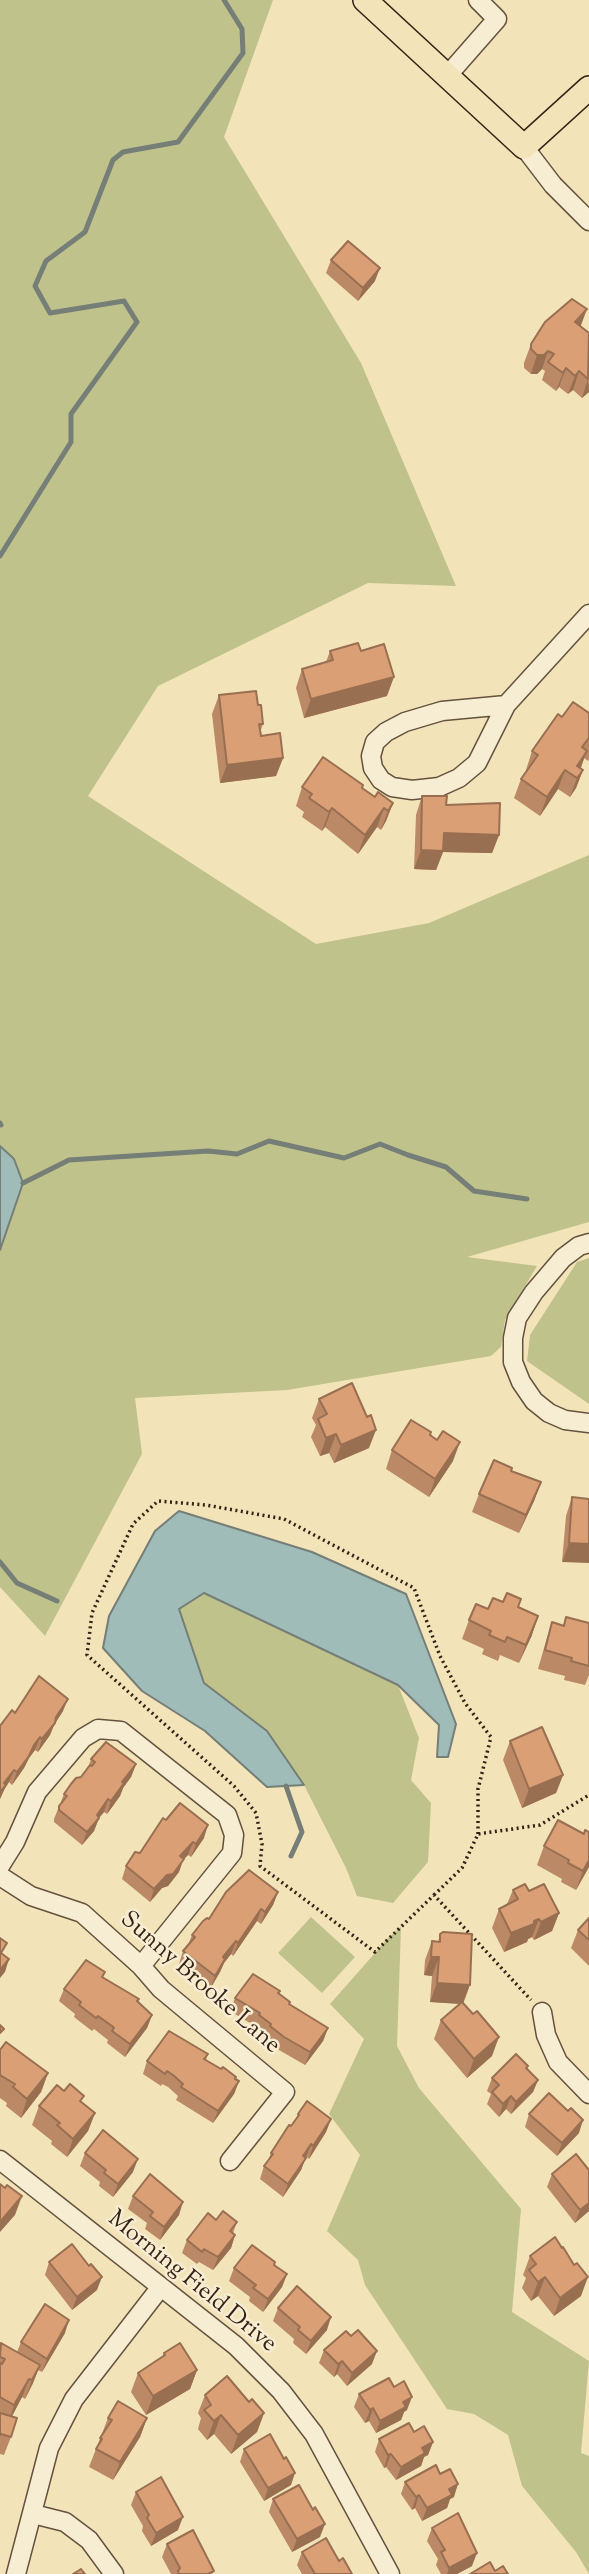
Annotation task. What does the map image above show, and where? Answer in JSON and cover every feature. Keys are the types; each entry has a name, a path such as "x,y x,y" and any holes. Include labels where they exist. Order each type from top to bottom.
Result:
{"main road":[{"path":"365,0 524,147 589,88"}],"street":[{"path":"447,76 497,19 478,1"},
{"path":"524,147 553,186 589,221"},
{"path":"506,705 442,711 405,722 375,741 371,757 373,768 381,780 392,787 412,790 439,787 459,778 477,763 506,705 589,614"},
{"path":"589,1243 579,1246 563,1258 534,1292 517,1318 513,1338 513,1362 521,1382 534,1401 549,1413 565,1420 589,1423"},
{"path":"0,1866 15,1842 37,1792 83,1738 98,1729 121,1731 227,1815 234,1835 232,1853 141,1966"},
{"name":"Sunny Brooke Lane","path":"0,1876 31,1896 82,1913 141,1966 161,1989 285,2092 230,2161"},
{"path":"542,2012 546,2035 558,2062 589,2094"},
{"name":"Morning Field Drive","path":"0,2160 236,2346 281,2391 314,2434 390,2574"},
{"path":"16,2574 49,2448 74,2399 160,2288"},
{"path":"33,2514 65,2522 89,2540 114,2574"}],"path":[{"path":"158,1501 206,1505 284,1519 414,1588 440,1656 465,1703 491,1737 478,1789 478,1834 462,1868 435,1895 375,1952 260,1866 262,1844 256,1813 234,1786 87,1655 92,1613 133,1524 158,1501"},
{"path":"478,1834 540,1825 589,1795"},
{"path":"435,1895 542,2012"}],"green space":[{"path":"0,0 273,0 224,137 361,363 456,586 368,583 158,686 88,796 316,944 429,923 589,855 589,1222 467,1257 537,1266 505,1320 501,1347 491,1356 287,1390 135,1398 142,1454 45,1636 0,1587"},
{"path":"589,1258 589,1404 527,1361 530,1335 577,1262"},
{"path":"203,1593 398,1685 419,1738 411,1780 431,1803 428,1862 393,1903 357,1896 346,1868 304,1785 267,1731 204,1683 179,1609"},
{"path":"311,1917 355,1957 322,1993 278,1953"},
{"path":"401,1927 397,2046 419,2088 521,2209 512,2312 589,2361 581,2453 589,2456 589,2574 576,2552 522,2486 508,2435 474,2414 447,2409 365,2285 358,2260 327,2231 360,2155 329,2114 364,2039 330,2004"}],"water":[{"path":"0,1146 14,1159 23,1183 0,1250"},
{"path":"179,1511 312,1552 406,1594 456,1724 448,1757 437,1757 439,1725 398,1685 204,1593 179,1609 204,1683 267,1731 304,1785 267,1787 205,1731 142,1691 103,1648 109,1616 155,1531"}],"building":[{"path":"348,241 380,268 363,288 331,260"},
{"path":"572,299 587,309 575,322 589,333 588,379 579,371 575,376 566,368 563,373 548,362 554,354 548,351 544,355 537,355 531,349 531,344 545,322"},
{"path":"358,643 361,651 384,644 394,677 311,699 302,669 333,660 330,651"},
{"path":"256,691 258,705 261,705 261,736 280,733 283,758 227,765 219,695"},
{"path":"573,702 589,713 589,738 582,747 587,751 577,766 583,770 577,778 565,770 547,797 521,779 538,755 532,751 558,714 562,717"},
{"path":"323,757 363,785 362,788 375,797 378,792 393,803 388,811 384,808 365,835 332,808 329,812 309,798 312,794 302,787"},
{"path":"422,796 447,796 446,805 500,803 499,835 444,833 443,851 421,850"},
{"path":"352,1383 367,1417 371,1415 376,1430 341,1445 336,1434 326,1438 318,1419 327,1414 319,1399"},
{"path":"411,1420 431,1432 430,1435 437,1440 443,1431 460,1442 435,1479 392,1450"},
{"path":"494,1460 512,1468 511,1471 541,1482 526,1515 479,1494"},
{"path":"572,1497 589,1499 589,1544 569,1543"},
{"path":"507,1593 521,1599 518,1607 538,1616 526,1645 507,1637 505,1642 489,1635 491,1631 469,1620 476,1604 488,1609 493,1598 503,1602"},
{"path":"566,1617 589,1623 589,1666 545,1650 552,1622 564,1626"},
{"path":"39,1676 68,1699 55,1723 42,1739 40,1737 29,1756 17,1772 14,1770 0,1792 0,1726 12,1710 15,1713"},
{"path":"542,1727 563,1775 529,1789 510,1741"},
{"path":"106,1742 136,1764 111,1801 108,1799 97,1815 99,1818 87,1832 59,1810 59,1806 67,1796 64,1794 71,1784 92,1766 95,1762 91,1759"},
{"path":"180,1803 208,1825 196,1844 193,1842 180,1856 184,1859 173,1874 167,1875 154,1889 126,1866 135,1852 140,1853 163,1818 166,1820"},
{"path":"558,1820 584,1834 585,1830 589,1832 589,1860 583,1871 544,1846"},
{"path":"249,1870 278,1892 265,1912 261,1909 238,1943 236,1941 223,1957 225,1959 215,1976 183,1951 195,1937 192,1935 203,1921 209,1919 226,1892"},
{"path":"525,1884 529,1891 544,1884 559,1913 541,1922 539,1919 534,1921 534,1924 511,1933 499,1909 518,1899 513,1890"},
{"path":"589,1918 589,1940 578,1930"},
{"path":"440,1934 472,1934 470,1985 437,1983 439,1957 431,1957 432,1941 440,1942"},
{"path":"0,1938 7,1943 1,1953 9,1959 0,1970"},
{"path":"86,1960 105,1972 102,1977 139,1999 137,2001 152,2015 130,2044 112,2031 112,2026 79,2005 81,2002 64,1989"},
{"path":"253,1974 280,1991 278,1993 290,2002 289,2004 328,2028 310,2052 284,2037 259,2015 260,2013 235,1998"},
{"path":"462,2002 473,2014 477,2011 499,2037 474,2059 441,2020"},
{"path":"169,2031 208,2054 204,2059 221,2069 223,2067 239,2081 218,2111 181,2087 183,2084 173,2075 167,2071 165,2074 147,2061"},
{"path":"6,2042 48,2073 27,2099 13,2087 15,2084 0,2075 0,2050"},
{"path":"516,2054 538,2080 516,2102 511,2096 503,2104 492,2092 499,2085 492,2078"},
{"path":"70,2084 84,2096 80,2101 95,2113 73,2139 57,2125 60,2123 39,2106 57,2085 64,2091"},
{"path":"549,2093 568,2111 571,2108 583,2120 562,2143 529,2114"},
{"path":"307,2101 331,2119 303,2156 306,2158 288,2184 264,2166"},
{"path":"103,2130 138,2159 118,2184 85,2153"},
{"path":"576,2154 589,2170 589,2203 580,2210 552,2174"},
{"path":"150,2174 183,2202 164,2227 150,2216 153,2212 133,2196"},
{"path":"0,2184 5,2188 7,2185 22,2196 0,2222"},
{"path":"223,2211 237,2222 230,2231 235,2235 218,2257 204,2249 202,2252 187,2240 208,2213 216,2220"},
{"path":"555,2237 574,2265 577,2263 588,2277 560,2298 545,2277 538,2282 529,2270 536,2264 530,2256"},
{"path":"72,2244 89,2266 91,2264 102,2277 77,2297 49,2262"},
{"path":"252,2245 287,2274 268,2299 253,2288 256,2285 234,2268"},
{"path":"297,2286 331,2317 311,2341 298,2330 300,2327 278,2308"},
{"path":"45,2304 69,2320 47,2359 21,2342"},
{"path":"358,2330 377,2351 352,2373 342,2361 338,2364 324,2350 346,2331 351,2336"},
{"path":"1,2343 40,2365 14,2405 0,2397 0,2363 5,2359 0,2357"},
{"path":"180,2343 197,2370 153,2396 138,2373"},
{"path":"227,2376 249,2402 252,2399 264,2413 238,2435 221,2415 214,2421 204,2410 211,2405 205,2395"},
{"path":"389,2378 394,2387 404,2381 412,2397 403,2402 406,2407 380,2421 373,2408 370,2410 359,2394"},
{"path":"118,2401 147,2418 120,2462 96,2449 112,2420 108,2418"},
{"path":"0,2413 17,2418 11,2437 0,2435"},
{"path":"409,2423 414,2432 424,2426 433,2442 422,2448 425,2453 401,2467 391,2454 388,2455 379,2439"},
{"path":"270,2434 295,2473 268,2488 244,2449"},
{"path":"436,2465 440,2474 450,2469 458,2484 449,2489 452,2495 427,2508 419,2495 416,2497 405,2482"},
{"path":"161,2477 183,2517 156,2533 136,2492"},
{"path":"299,2485 313,2510 315,2507 325,2524 297,2539 273,2499"},
{"path":"458,2513 477,2553 449,2568 441,2552 445,2550 432,2528"},
{"path":"193,2530 214,2571 208,2574 179,2574 180,2568 167,2544"},
{"path":"326,2538 339,2561 343,2558 352,2574 315,2574 302,2552"},
{"path":"490,2562 495,2571 503,2566 508,2574 470,2574"}],"waterway":[{"path":"0,556 71,442 71,414 137,322 124,301 50,313 35,286 46,261 85,232 113,160 123,152 178,142 243,53 242,29 224,0"},
{"path":"23,1183 69,1160 208,1151 237,1154 269,1141 344,1158 380,1144 446,1167 474,1191 527,1199"},
{"path":"0,1562 17,1583 57,1601"},
{"path":"286,1786 302,1832 291,1856"}]}
